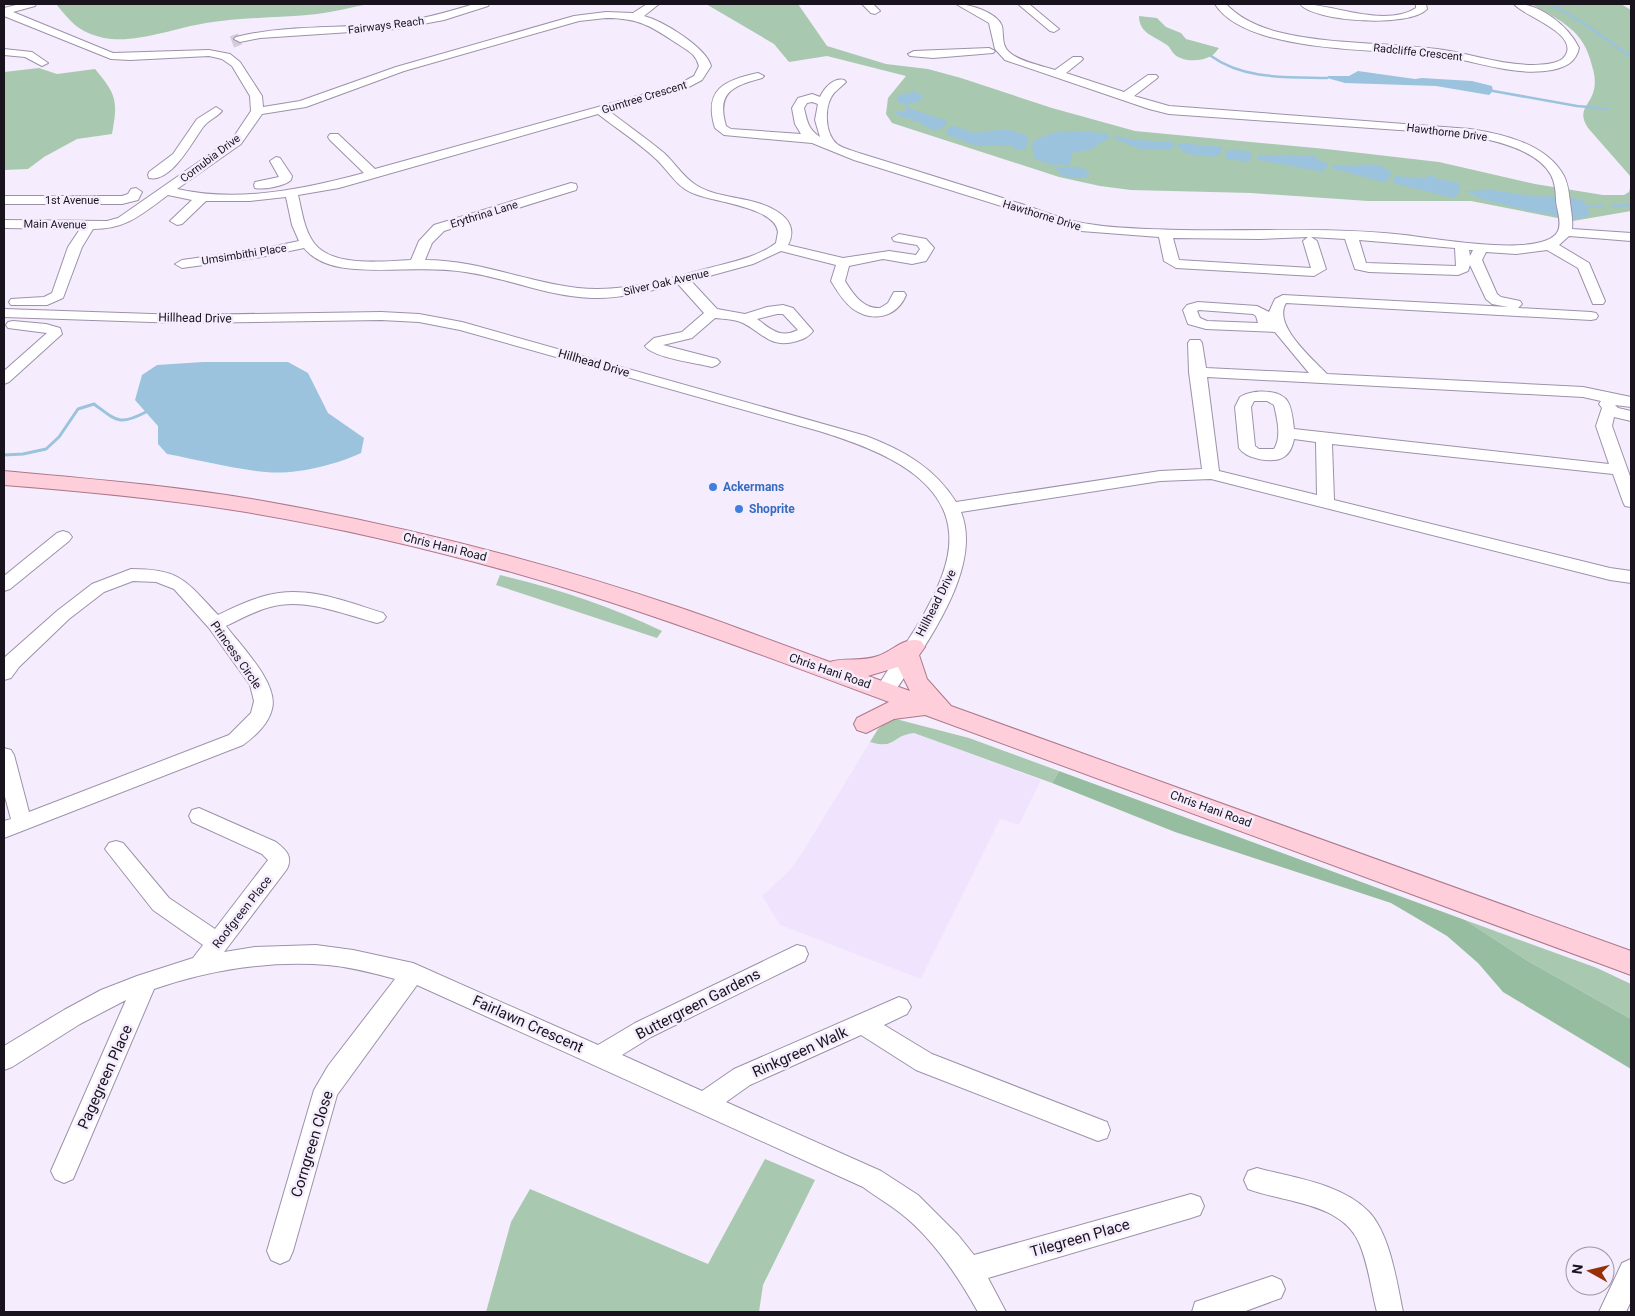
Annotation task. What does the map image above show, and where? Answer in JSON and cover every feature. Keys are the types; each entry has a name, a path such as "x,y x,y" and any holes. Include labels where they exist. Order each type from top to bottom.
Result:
{"main road":[{"name":"Chris Hani Road","path":"4,478 189,497 280,511 409,538 496,560 607,592 941,711 1631,963"},
{"path":"816,667 871,668 892,661 910,651 912,674 918,685 941,711"},
{"path":"866,724 883,714 900,708 914,707 941,711"}],"street":[{"path":"7,7 30,4"},
{"name":"Fairways Reach","path":"231,46 286,33 404,25 440,18 484,4"},
{"path":"619,15 624,4"},
{"path":"635,17 654,4"},
{"path":"961,4 994,21 996,26 993,47"},
{"path":"1023,4 1054,30"},
{"name":"Radcliffe Crescent","path":"1220,4 1228,12 1255,27 1304,41 1437,52 1527,68 1554,66 1569,59 1573,54 1574,48 1562,31 1519,4"},
{"path":"1306,4 1317,10 1334,14 1399,18 1419,14 1422,10 1421,4"},
{"path":"7,7 61,36 103,54 120,57 231,46 231,59 254,90 257,111"},
{"name":"Gumtree Crescent","path":"166,191 202,198 232,198 275,188 291,192 334,185 688,84 698,78 705,66 701,55 654,23 635,17 604,14 578,18 400,69 309,102 257,111"},
{"path":"19,28 36,23"},
{"name":"Hawthorne Drive","path":"758,76 739,80 720,92 717,99 721,128 728,132 814,139 858,157 1067,223 1107,231 1310,238 1351,236 1399,238 1526,250 1554,242 1565,226 1562,193 1558,176 1546,163 1516,145 1488,136 1443,129 1199,112 1176,108 1131,98 993,54 993,47 928,55 914,54"},
{"path":"4,52 28,54 42,63"},
{"path":"1057,74 1077,60"},
{"path":"1131,98 1152,77"},
{"path":"833,146 825,136 820,119 828,92 840,82"},
{"path":"814,139 807,134 800,124 798,108 802,100 812,98 824,102"},
{"path":"197,144 198,123 216,110"},
{"path":"600,110 661,157 694,190 746,205 773,215 780,220 785,230 785,236 780,247 844,262 889,255 917,260 922,259 928,248 921,242 900,238"},
{"name":"Cornubia Drive","path":"107,225 122,221 225,150 250,126 257,111"},
{"path":"799,118 820,119"},
{"path":"334,137 373,174"},
{"path":"154,175 197,144 225,150"},
{"path":"229,189 275,188 285,180 286,176 276,162"},
{"name":"Erythrina Lane","path":"416,264 426,240 439,228 571,188"},
{"name":"1st Avenue","path":"4,200 127,199 134,197 136,192"},
{"path":"291,192 305,244"},
{"path":"177,221 202,198"},
{"path":"71,224 85,200"},
{"name":"Main Avenue","path":"4,224 107,225"},
{"path":"4,302 47,301 58,295 75,248 89,225"},
{"path":"1565,226 1631,237"},
{"path":"1165,234 1171,261 1176,264 1314,272 1319,269 1310,238"},
{"path":"1351,236 1360,266 1369,268 1458,271 1463,268 1464,260 1461,245"},
{"name":"Silver Oak Avenue","path":"305,244 321,257 340,263 416,264 474,269 548,288 584,293 624,292 681,279 754,259 780,247"},
{"name":"Umsimbithi Place","path":"182,264 261,253 305,244"},
{"path":"1548,244 1584,266 1598,301"},
{"path":"1481,247 1475,260 1494,299 1515,304 1557,305"},
{"path":"844,262 838,281 862,308 874,312 886,312 894,306 899,295"},
{"path":"681,279 712,313 746,319"},
{"path":"1322,378 1273,327 1278,302 1289,298 1591,316"},
{"path":"688,334 715,366 652,346 657,342 688,334 712,313"},
{"name":"Hillhead Drive","path":"5,322 381,316 447,322 873,444 894,453 928,478 942,493 951,508 958,532 955,566 942,594 885,691"},
{"path":"4,379 52,338 55,331 5,322"},
{"path":"1194,343 1211,474"},
{"path":"1197,372 1566,391 1612,408 1631,402"},
{"path":"1612,408 1604,426 1617,458 1619,470 1631,502"},
{"path":"1286,433 1619,470"},
{"path":"1324,438 1326,502"},
{"path":"951,508 1160,476 1211,474 1610,574 1631,577"},
{"path":"7,579 63,537"},
{"name":"Princess Circle","path":"4,673 12,662 56,622 98,588 131,576 159,576 180,585 215,624 259,683 263,691 264,704 261,716 236,740 13,827 4,755"},
{"path":"215,624 258,605 286,598 317,601 377,617"},
{"name":"Roofgreen Place","path":"199,816 269,848 278,857 279,863 202,965"},
{"path":"116,849 161,904 179,918 218,942"},
{"name":"Buttergreen Gardens","path":"600,1056 643,1030 798,954"},
{"name":"Fairlawn Crescent","path":"4,1059 82,1011 146,983 202,965 242,958 317,955 346,958 413,973 872,1179 909,1204 949,1244 970,1270 993,1312"},
{"name":"Corngreen Close","path":"280,1251 326,1090 336,1074 413,973"},
{"name":"Pagegreen Place","path":"64,1170 146,983"},
{"name":"Rinkgreen Walk","path":"704,1103 742,1077 899,1007"},
{"path":"863,1024 924,1062 1098,1130"},
{"path":"1257,1180 1326,1200 1346,1210 1360,1221 1369,1237 1390,1312"},
{"name":"Tilegreen Place","path":"970,1270 1191,1206"},
{"path":"1612,1312 1631,1272"},
{"path":"1205,1312 1272,1289"}],"shaded area":[{"path":"914,733 1041,780 1019,825 1000,819 921,979 780,925 762,896 789,871 802,853 870,742 890,744 904,734"}],"green space":[{"path":"56,4 369,4 317,14 206,23 142,37 116,39 95,36 82,30 71,22"},
{"path":"706,4 798,4 827,46 886,64 928,69 961,78 1052,108 1135,131 1439,162 1535,184 1603,195 1624,195 1629,192 1631,185 1631,211 1573,221 1471,201 1368,201 1251,193 1131,190 1100,186 1059,177 892,123 886,114 888,98 906,76 827,56 789,62 774,44"},
{"path":"1531,4 1621,4 1631,10 1631,177 1588,128 1583,117 1584,109 1593,93 1595,80 1588,54 1583,44 1570,28"},
{"path":"1139,16 1157,18 1166,27 1181,33 1186,39 1219,48 1207,58 1192,60 1177,57 1167,45 1145,31"},
{"path":"39,68 57,74 95,69 108,85 114,99 115,114 112,134 77,139 44,157 28,169 4,170 4,72"},
{"path":"500,575 582,598 662,631 657,638 496,585"},
{"path":"892,718 969,738 1059,771 1052,783 914,733 902,736 890,743 878,744 870,742 878,729"},
{"path":"1059,771 1465,920 1528,961 1631,1019 1631,1069 1503,992 1478,963 1447,936 1391,903 1175,832 1052,783"},
{"path":"1465,920 1597,968 1631,984 1631,1019 1528,961"},
{"path":"765,1159 815,1180 763,1285 759,1312 486,1312 511,1222 530,1189 708,1264"}],"water":[{"path":"1358,71 1415,79 1472,81 1492,86 1493,91 1489,95 1436,86 1345,83 1327,78 1328,76 1349,76"},
{"path":"905,93 919,93 923,96 915,102 897,102 897,96"},
{"path":"908,108 945,120 948,123 940,129 934,130 896,114 896,112 904,112"},
{"path":"954,126 975,133 1006,129 1026,135 1029,140 1025,150 1015,149 1012,146 974,145 946,134 948,128"},
{"path":"1068,131 1107,133 1110,137 1090,150 1073,152 1070,164 1052,165 1035,159 1032,148 1033,141 1051,133"},
{"path":"1115,136 1137,140 1172,142 1174,145 1172,149 1143,150 1114,139"},
{"path":"1179,143 1223,147 1220,154 1214,157 1185,152 1177,146"},
{"path":"1229,150 1250,151 1252,157 1248,162 1227,159 1225,156"},
{"path":"1258,155 1315,156 1318,160 1327,163 1328,166 1323,171 1319,171 1258,160"},
{"path":"1333,165 1373,165 1386,168 1391,173 1389,180 1383,182 1331,168"},
{"path":"1055,167 1082,167 1090,174 1086,177 1068,177 1061,174"},
{"path":"1430,175 1439,179 1460,183 1459,193 1454,198 1393,183 1393,179 1396,176 1425,178"},
{"path":"1493,190 1530,196 1571,197 1584,201 1590,215 1577,219 1530,211 1482,199 1465,191"},
{"path":"203,362 288,362 308,373 328,413 364,438 361,453 315,468 277,473 241,469 167,454 158,444 158,426 135,400 142,375 157,365"}],"waterway":[{"path":"1551,4 1585,24 1631,57"},
{"path":"1211,56 1224,64 1267,76 1327,78"},
{"path":"909,113 906,102 914,91"},
{"path":"1493,91 1577,106 1609,109"},
{"path":"1612,206 1631,205"},
{"path":"1585,207 1603,206"},
{"path":"4,455 23,454 46,449 59,437 78,409 94,404 118,420 130,419 146,412"}],"tunnel":[{"path":"232,42 240,39"}],"place":[{"name":"Ackermans","path":"713,487"},
{"name":"Shoprite","path":"739,509"}]}
